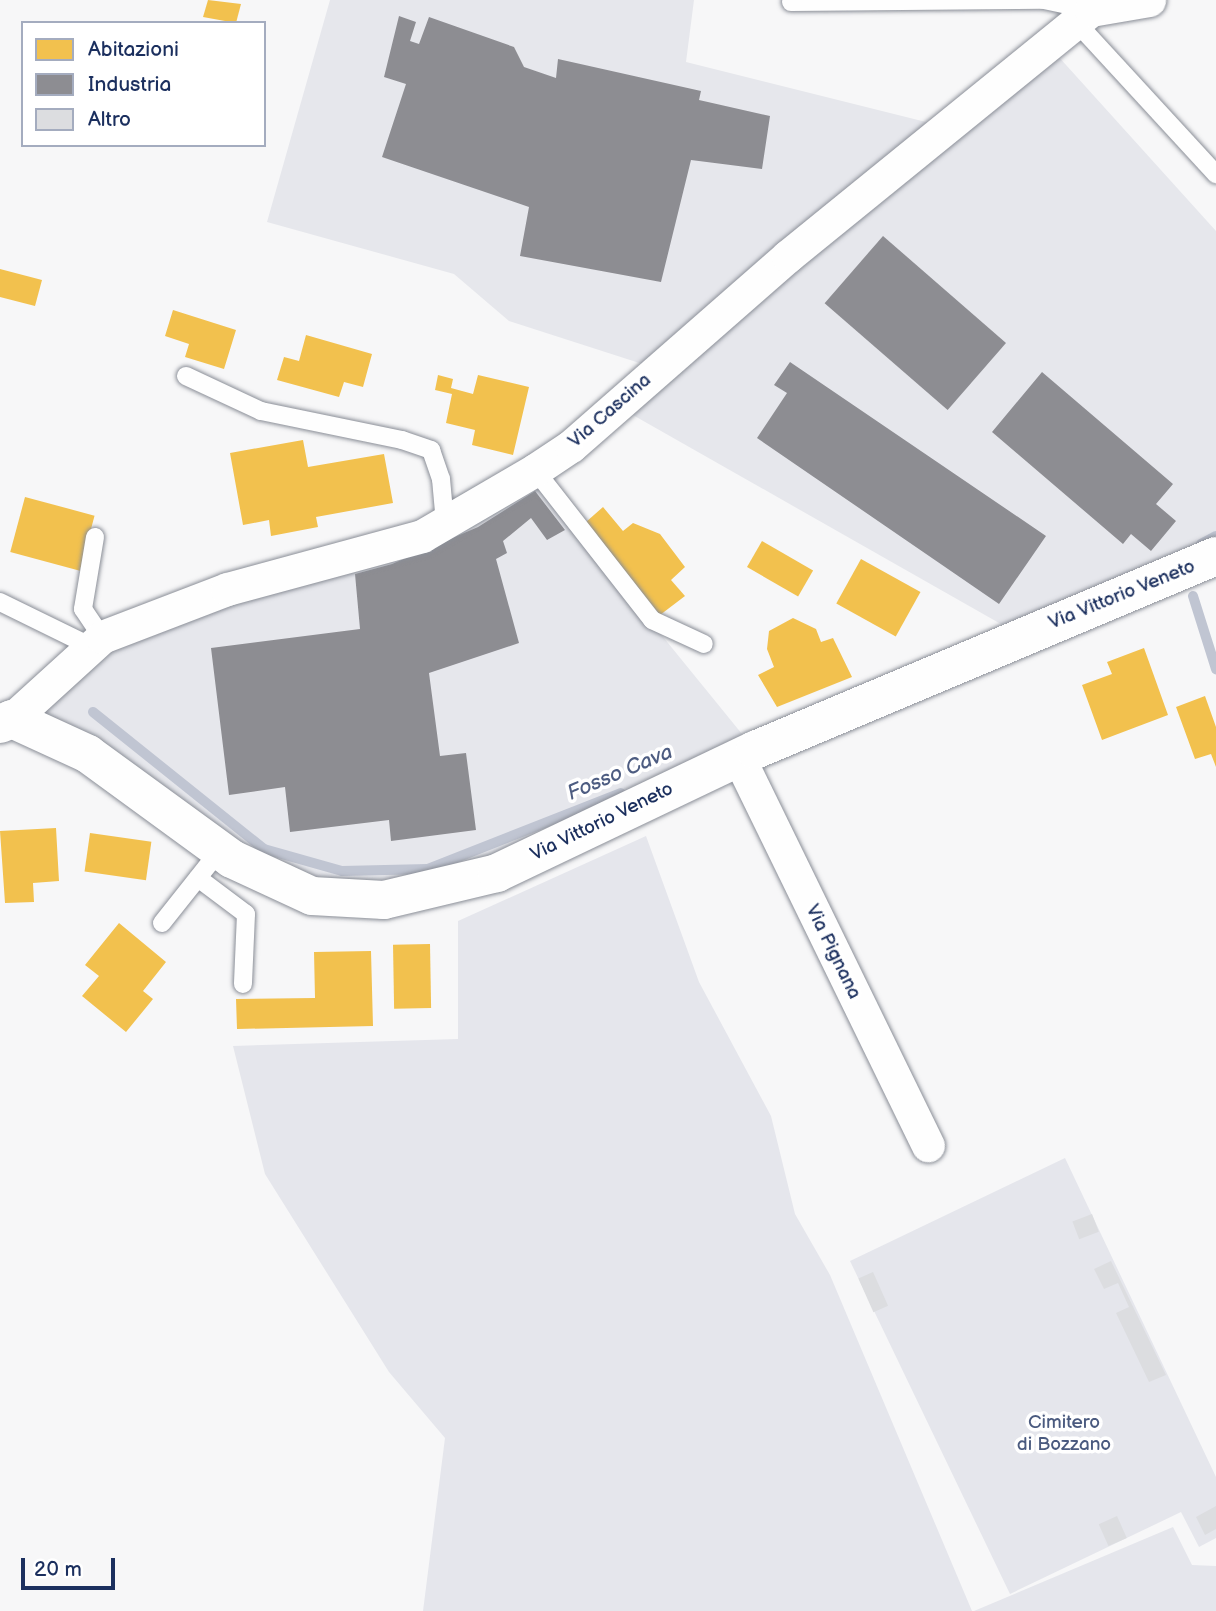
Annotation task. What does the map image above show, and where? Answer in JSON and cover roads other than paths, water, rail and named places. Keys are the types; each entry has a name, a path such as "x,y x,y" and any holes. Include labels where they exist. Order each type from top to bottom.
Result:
{"street":[{"name":"Via Cascina","path":"6,722 97,642 227,589 422,536 535,470 570,446 788,256 1083,16 1149,0"},
{"name":"Via Vittorio Veneto","path":"6,722 88,754 209,864 312,896 384,900 497,873 739,758 1216,556"},
{"name":"Via Pignana","path":"739,758 928,1145"}],"lane":[{"path":"791,2 1044,0 1083,16 1216,174"},
{"path":"186,376 261,411 402,440 431,450 441,479 445,523"},
{"path":"535,470 652,620 704,644"},
{"path":"94,537 83,609 97,642"},
{"path":"0,602 97,642"},
{"path":"162,923 209,864 246,914 243,984"}],"waterway":[{"path":"1201,544 1216,536"},
{"path":"1193,596 1216,669"},
{"name":"Fosso Cava","path":"93,712 264,849 342,871 428,869 621,793"}],"park label":[{"name":"Cimitero di Bozzano","path":"1064,1434"}]}
